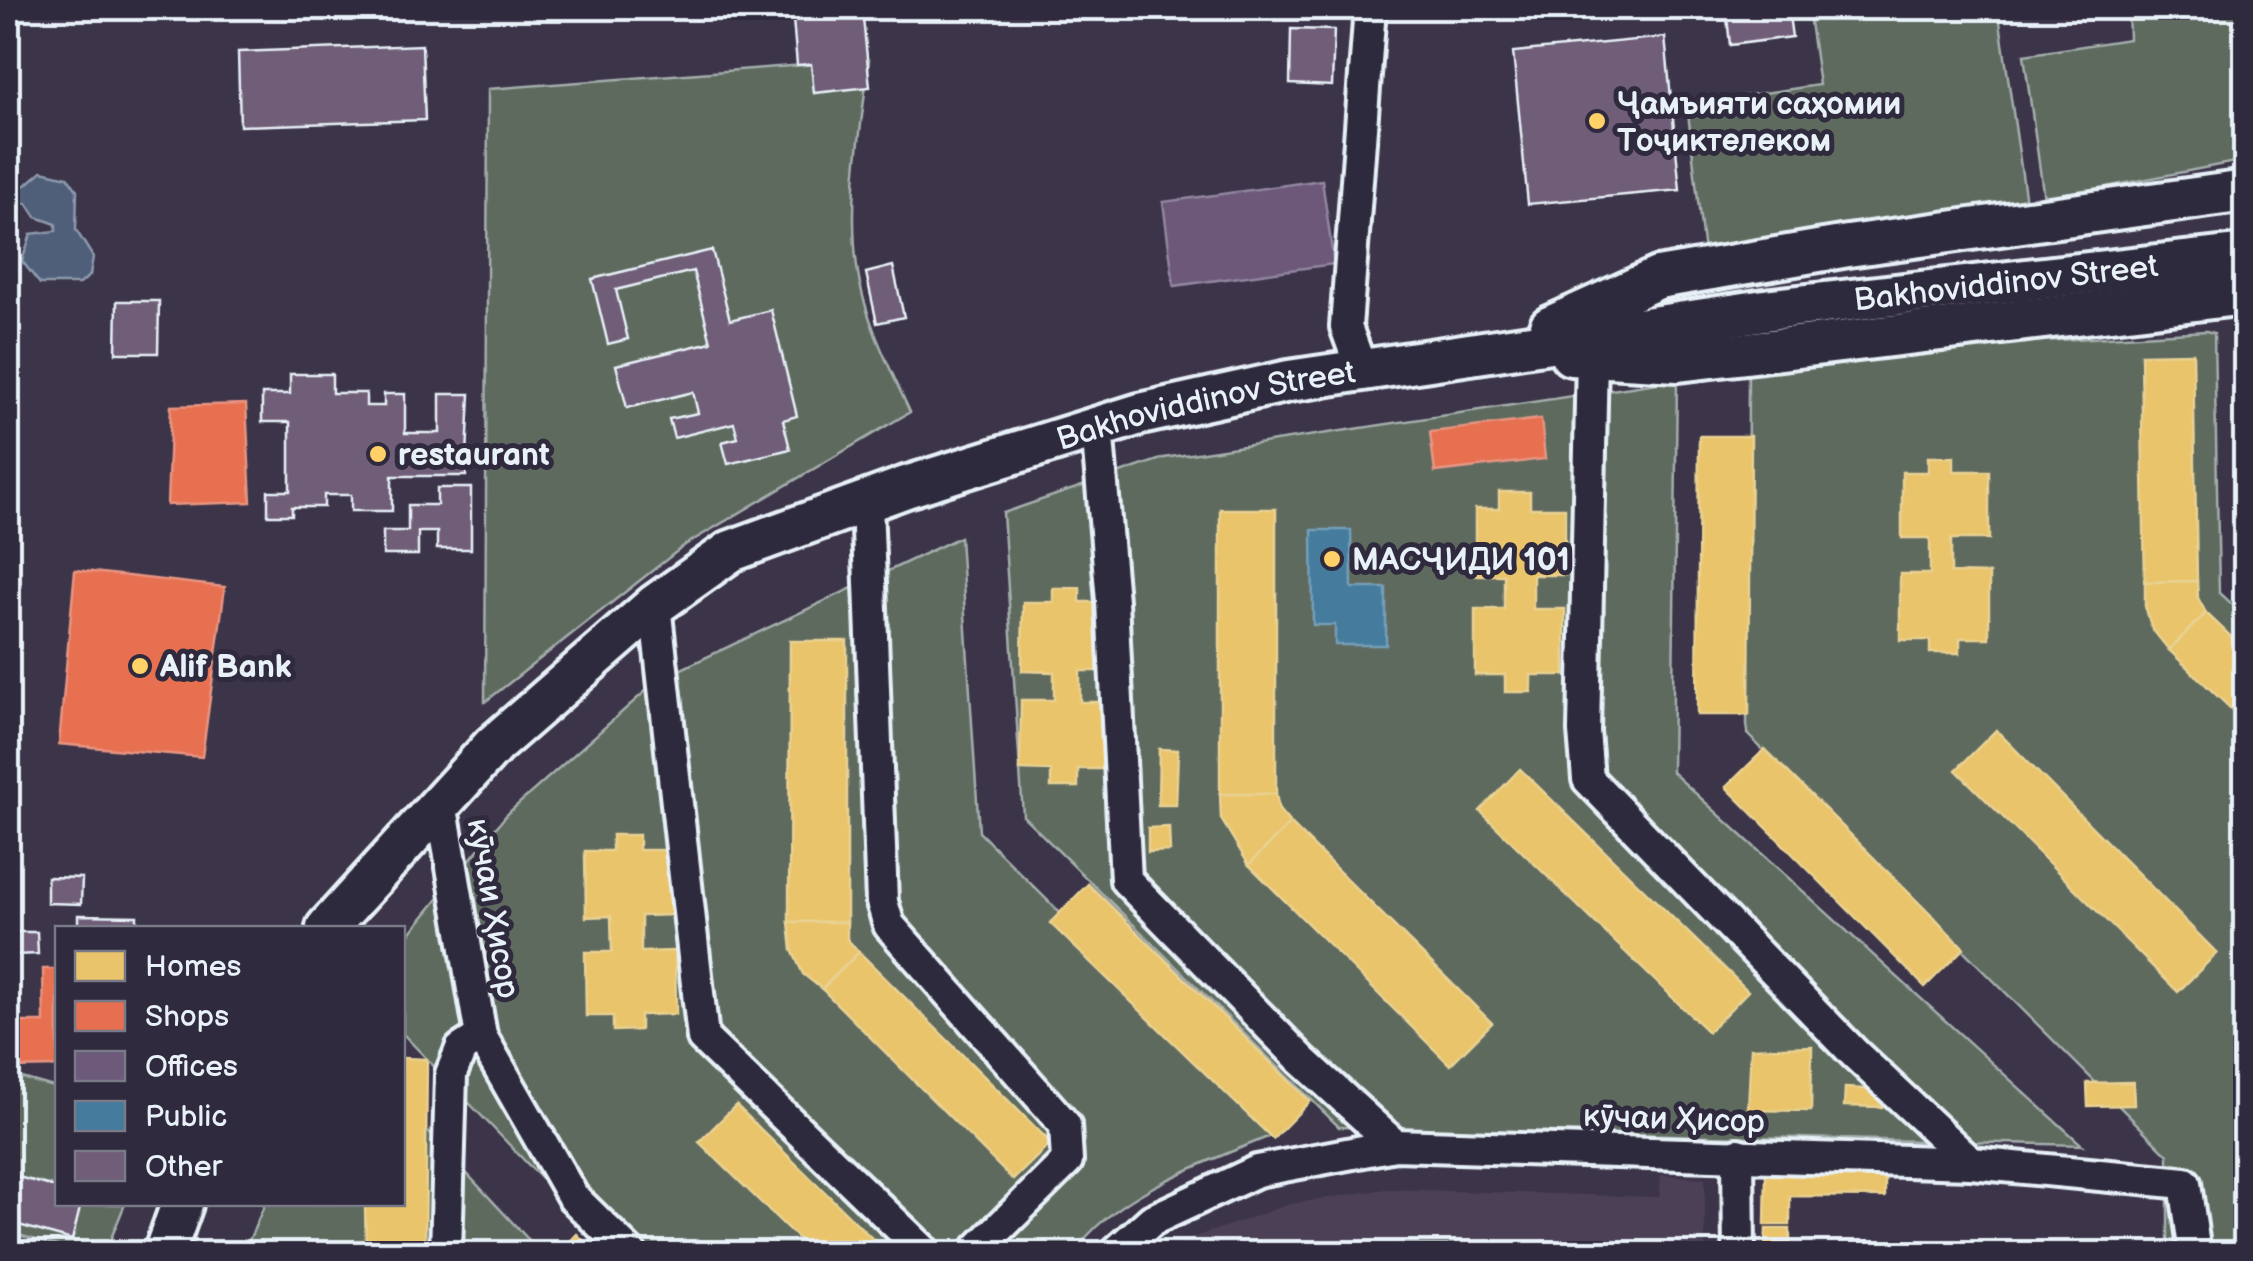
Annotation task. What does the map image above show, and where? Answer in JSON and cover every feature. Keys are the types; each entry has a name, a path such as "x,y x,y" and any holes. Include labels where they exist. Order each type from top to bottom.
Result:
{"street":[{"path":"1362,371 1346,327 1370,8"},
{"path":"1497,352 1658,278 1848,246 2246,191"},
{"name":"Bakhoviddinov Street","path":"329,926 494,745 656,604 731,551 868,503 1098,427 1290,381 1772,308 2246,255"},
{"path":"1497,352 1678,361 2246,294"},
{"path":"1592,356 1584,731 1588,779 1855,1054 1971,1163"},
{"path":"1098,427 1126,880 1302,1060 1395,1145"},
{"path":"868,503 882,902 889,925 1064,1125 1068,1142 1067,1161 974,1254"},
{"path":"656,604 703,1038 927,1254"},
{"name":"кӯчаи Ҳисор","path":"441,803 480,1036 461,1049 451,1074 446,1254"},
{"path":"480,1036 573,1196 631,1254"},
{"name":"кӯчаи Ҳисор","path":"1114,1254 1152,1220 1256,1172 1395,1145 1971,1163 2185,1183 2195,1254"},
{"path":"1738,1154 1740,1254"},
{"path":"164,1254 181,1206"}],"shaded area":[{"path":"1661,1175 1705,1178 1705,1253 1167,1254 1183,1241 1290,1204 1385,1189 1659,1197"}],"green space":[{"path":"1808,8 1998,8 2027,209 1705,262 1687,104 1819,85"},
{"path":"2128,8 2245,8 2245,160 2044,199 2024,55 2129,39"},
{"path":"869,60 855,189 857,267 871,323 910,412 685,545 485,702 488,89"},
{"path":"2214,333 2219,593 2246,618 2245,1253 2168,1253 2168,1155 1747,734 1748,359"},
{"path":"1677,380 1672,772 2082,1145 1339,1127 1023,816 1003,513 1164,458"},
{"path":"960,537 979,832 1280,1132 1196,1166 1140,1195 1092,1231 1074,1253 613,1253 405,1036 405,940 507,814 658,680"},
{"path":"8,1074 55,1087 55,1206 124,1206 105,1253 82,1253 8,1232"},
{"path":"405,1107 541,1253 243,1254 264,1206 405,1206"},
{"path":"1282,1243 1657,1247 1657,1253 1252,1253"}],"water":[{"path":"42,171 68,177 77,190 76,230 93,257 90,275 80,284 40,284 22,261 31,234 56,231 56,224 36,217 27,203 8,206 8,187 26,185"}],"building: Homes":[{"path":"2193,353 2197,581 2145,582 2141,354"},
{"path":"1699,436 1751,436 1749,715 1697,715"},
{"path":"1928,457 1954,457 1954,471 1989,471 1989,539 1951,539 1951,573 1989,574 1989,638 1960,638 1960,653 1930,653 1930,640 1900,640 1900,574 1930,574 1930,538 1902,538 1902,472 1928,472"},
{"path":"1499,492 1530,492 1530,508 1565,508 1565,575 1533,575 1533,609 1565,609 1565,675 1531,675 1531,692 1505,692 1505,675 1475,675 1475,609 1504,609 1504,575 1475,575 1475,509 1499,509"},
{"path":"1220,509 1276,509 1276,794 1220,794"},
{"path":"2197,581 2198,598 2206,613 2169,650 2152,629 2145,606 2145,582"},
{"path":"1053,588 1080,588 1080,602 1110,602 1110,671 1080,671 1080,702 1110,702 1109,769 1078,769 1078,787 1051,787 1051,771 1020,770 1021,700 1054,700 1054,672 1022,671 1023,602 1053,602"},
{"path":"2206,613 2246,651 2246,723 2169,650"},
{"path":"790,641 847,641 847,922 789,922"},
{"path":"1996,730 2217,953 2178,992 1956,770"},
{"path":"1159,749 1178,750 1176,805 1158,805"},
{"path":"1765,749 1964,948 1925,987 1726,787"},
{"path":"1520,769 1748,991 1708,1032 1480,811"},
{"path":"1220,794 1276,794 1279,810 1290,823 1249,865 1221,819"},
{"path":"1290,823 1492,1023 1450,1065 1249,865"},
{"path":"1169,827 1170,851 1148,852 1148,828"},
{"path":"612,835 639,835 639,850 674,850 675,915 641,916 641,952 675,951 676,1014 640,1015 640,1030 613,1031 613,1016 586,1016 585,952 612,952 611,916 586,917 585,851 612,851"},
{"path":"1088,884 1310,1101 1273,1139 1050,923"},
{"path":"789,922 847,922 847,939 859,952 822,989 803,974 792,950"},
{"path":"859,952 1051,1143 1013,1180 822,989"},
{"path":"1812,1046 1811,1111 1748,1110 1751,1048"},
{"path":"405,1058 427,1059 425,1254 366,1254 365,1206 405,1206"},
{"path":"2133,1082 2134,1105 2088,1106 2087,1083"},
{"path":"1845,1088 1882,1090 1882,1107 1844,1106"},
{"path":"736,1105 888,1254 814,1254 699,1142"},
{"path":"1766,1173 1885,1176 1885,1197 1790,1196 1790,1225 1765,1225"},
{"path":"1766,1229 1790,1229 1790,1254 1765,1254"},
{"path":"577,1234 596,1254 558,1254"}],"building: Shops":[{"path":"246,404 251,502 167,505 171,406"},
{"path":"1541,419 1545,459 1435,472 1430,432"},
{"name":"Alif Bank","path":"75,570 225,587 202,757 59,744"},
{"path":"43,969 55,969 55,1067 11,1068 11,1022 44,1022"}],"building: Offices":[{"path":"1322,180 1334,264 1174,286 1163,202"}],"building: Public":[{"name":"МАСҶИДИ 101","path":"1312,530 1351,530 1352,588 1386,588 1386,645 1335,645 1335,625 1313,625"}],"building: Other":[{"path":"792,8 862,8 870,87 814,93 811,64 797,65"},
{"path":"1726,8 1788,8 1792,37 1730,45"},
{"path":"1291,29 1334,30 1332,86 1290,84"},
{"name":"Ҷамъияти саҳомии Тоҷиктелеком","path":"1665,37 1680,190 1528,204 1513,52"},
{"path":"422,45 425,120 240,126 238,52"},
{"path":"712,250 730,320 771,310 797,416 783,420 790,449 728,464 722,442 738,438 734,423 674,438 669,419 698,413 693,392 627,408 616,365 711,342 693,271 616,290 628,339 608,344 592,279"},
{"path":"893,266 904,317 877,323 866,273"},
{"path":"117,301 159,301 158,353 116,353"},
{"name":"restaurant","path":"290,374 332,374 332,393 366,393 366,406 384,406 384,394 405,394 405,433 440,433 440,394 470,394 466,476 392,476 392,511 351,511 351,495 324,495 324,507 292,507 292,515 268,515 268,491 290,491 290,422 262,422 262,394 290,394"},
{"path":"437,488 471,488 471,549 437,549 437,532 418,532 418,555 383,555 383,531 408,531 408,505 437,505"},
{"path":"47,877 82,878 81,904 47,903"},
{"path":"78,915 137,916 137,926 78,926"},
{"path":"13,932 37,932 38,954 14,955"},
{"path":"8,1174 55,1187 55,1206 80,1206 72,1240 8,1222"}],"place":[{"name":"Ҷамъияти саҳомии Тоҷиктелеком","path":"1597,121"},
{"name":"restaurant","path":"378,454"},
{"name":"МАСҶИДИ 101","path":"1332,559"},
{"name":"Alif Bank","path":"140,666"}]}
